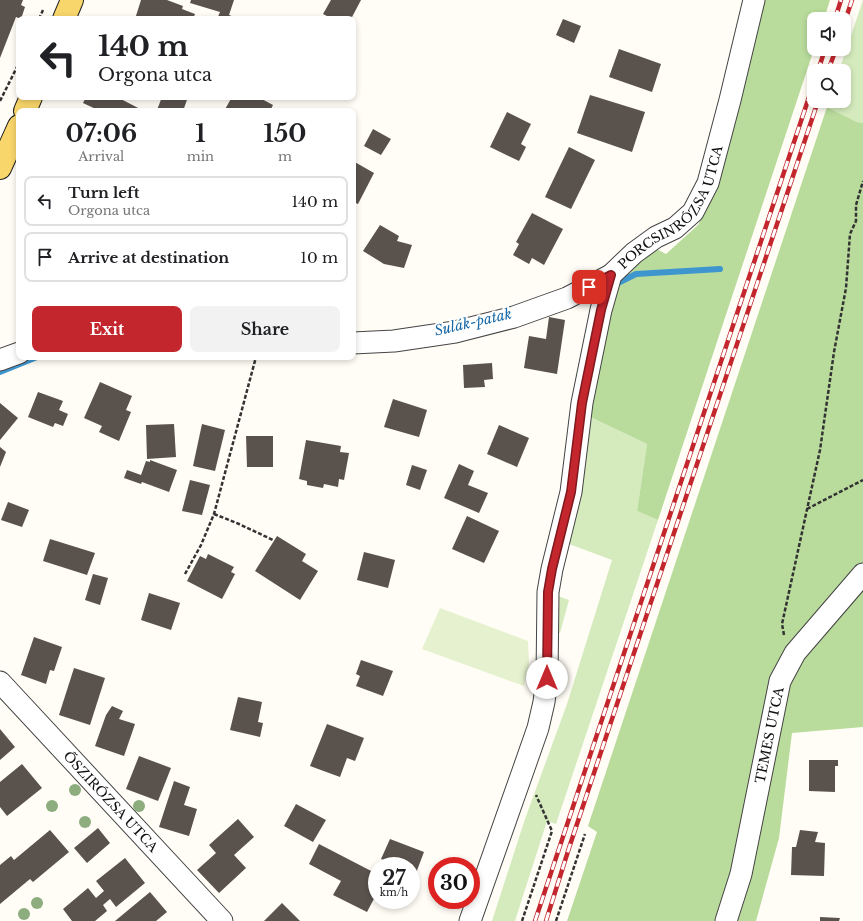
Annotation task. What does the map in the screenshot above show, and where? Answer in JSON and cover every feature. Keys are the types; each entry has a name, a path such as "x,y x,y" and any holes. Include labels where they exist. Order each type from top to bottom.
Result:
{"main road":[{"path":"65,16 72,0"},
{"path":"2,161 16,132"}],"street":[{"name":"PORCSINRÓZSA UTCA","path":"470,921 538,728 544,702 547,678 548,592 552,569 571,492 582,403 601,310 611,275 634,253 656,237 675,228 694,212 708,183 754,0"},
{"path":"356,343 394,341 455,332 514,317 567,298 611,275"},
{"path":"0,360 16,354"},
{"name":"TEMES UTCA","path":"726,921 741,874 780,681 795,653 863,574"},
{"name":"ŐSZIRÓZSA UTCA","path":"0,682 222,921"}],"path":[{"path":"0,101 16,69"},
{"path":"795,653 786,643 782,624 820,450 834,352 846,288 850,234 856,221 856,206 863,181"},
{"path":"185,574 201,545 214,514 255,360"},
{"path":"807,509 863,480"},
{"path":"214,514 273,540"},
{"path":"522,921 552,830 524,768"},
{"path":"556,921 585,834"}],"green space":[{"path":"763,0 830,0 826,12 807,12 807,56 812,56 809,64 807,64 807,70 658,520 637,511 647,444 584,414 595,305 637,239 666,254 698,225 713,196 747,69"},
{"path":"863,0 863,123 857,122 829,108 851,108 851,64 841,64 844,56 851,56 851,36"},
{"path":"827,108 829,108 857,122 863,123 863,727 792,733 779,838 756,921 567,921 597,832 588,826"},
{"path":"584,414 647,444 637,511 658,520 556,824 547,821 515,921 492,921 525,819 567,704 612,560 569,544 555,595 569,600 560,633 552,631 553,582 576,493"},
{"path":"440,608 528,641 529,664 524,686 422,649"}],"building":[{"path":"0,0 23,0 21,5 25,7 22,16 16,16 0,58"},
{"path":"141,0 167,0 183,6 182,9 195,14 194,16 136,16"},
{"path":"191,0 234,0 229,15 232,16 218,16 220,12 190,3"},
{"path":"331,0 361,0 353,16 327,16 323,14"},
{"path":"563,19 581,26 574,43 556,35"},
{"path":"619,49 661,64 652,92 609,77"},
{"path":"590,95 645,112 632,152 577,133"},
{"path":"84,100 123,100 138,108 94,108 83,103"},
{"path":"161,100 187,100 184,108 158,108"},
{"path":"230,100 264,100 273,105 272,108 226,108"},
{"path":"507,112 531,124 521,144 526,147 519,161 490,147"},
{"path":"373,129 391,139 381,155 364,146"},
{"path":"569,147 595,160 571,209 545,197"},
{"path":"356,163 374,173 358,204 356,203"},
{"path":"532,213 563,229 544,265 532,258 529,264 513,255 519,244 516,242"},
{"path":"380,225 399,236 397,241 412,245 404,268 384,264 363,251"},
{"path":"549,317 565,320 557,374 524,368 529,336 546,339"},
{"path":"492,363 493,379 484,380 485,387 464,388 463,365"},
{"path":"100,382 132,396 126,410 131,412 119,441 99,432 102,426 84,418"},
{"path":"38,392 63,401 59,410 68,414 63,426 55,423 53,427 28,417"},
{"path":"393,399 427,410 419,437 384,427"},
{"path":"0,403 18,418 0,440"},
{"path":"174,424 176,457 147,459 146,425"},
{"path":"202,424 225,430 215,471 193,466"},
{"path":"499,425 529,438 517,467 487,454"},
{"path":"246,436 273,436 273,467 247,467"},
{"path":"306,440 341,446 340,452 349,453 344,480 339,479 338,487 324,484 323,488 307,485 307,481 299,479"},
{"path":"0,447 6,452 0,467"},
{"path":"150,460 177,470 169,492 142,482 141,484 124,478 127,470 141,475 146,461 150,462"},
{"path":"459,464 474,471 468,485 488,493 479,513 444,498"},
{"path":"412,465 427,470 420,490 406,485"},
{"path":"190,480 210,485 202,515 182,511"},
{"path":"8,502 29,510 22,527 1,520"},
{"path":"467,516 499,531 484,563 452,549"},
{"path":"277,536 306,554 302,561 318,571 300,600 255,571"},
{"path":"50,539 95,553 87,575 43,561"},
{"path":"364,552 395,560 388,588 357,580"},
{"path":"208,554 234,567 231,572 235,574 222,599 187,581 200,556 206,559"},
{"path":"93,574 108,578 100,605 85,600"},
{"path":"149,593 180,603 171,630 141,620"},
{"path":"34,637 62,647 54,671 50,670 46,684 21,675"},
{"path":"361,660 393,671 383,696 356,686 360,676 356,674"},
{"path":"74,668 105,678 90,725 59,715"},
{"path":"238,697 262,702 258,722 263,723 260,737 230,730"},
{"path":"112,706 123,711 119,719 135,724 124,756 95,746 106,715"},
{"path":"327,724 364,738 355,761 347,758 340,777 310,766"},
{"path":"0,729 15,747 0,760"},
{"path":"139,756 171,768 158,801 126,789"},
{"path":"809,760 838,760 838,766 835,766 835,792 809,791"},
{"path":"22,764 42,788 7,816 0,807 0,782"},
{"path":"174,781 190,787 184,805 197,809 189,836 159,827"},
{"path":"296,804 326,820 313,842 284,826"},
{"path":"238,819 254,837 234,855 246,868 219,893 197,870 216,853 209,845"},
{"path":"98,828 110,843 87,863 74,848"},
{"path":"50,830 69,852 33,882 30,879 0,904 0,865 11,856 14,860"},
{"path":"800,830 818,832 815,842 825,843 824,876 791,875 792,847 796,847"},
{"path":"390,839 424,852 420,862 420,857 382,857"},
{"path":"319,844 368,869 369,909 367,912 333,895 341,881 309,864"},
{"path":"125,858 145,883 116,907 110,899 103,905 107,911 95,921 72,921 63,909 88,888 96,898 104,891 96,881"},
{"path":"150,892 167,912 156,921 115,921"},
{"path":"282,903 300,921 264,921"},
{"path":"820,917 840,918 839,921 820,921"}],"waterway":[{"name":"Sulák-patak","path":"616,284 636,274 720,269"},
{"name":"Sulák-patak","path":"0,372 30,360"}],"railway":[{"path":"837,12 841,0"},
{"path":"848,12 852,0"},
{"path":"820,64 823,56"},
{"path":"831,64 833,56"},
{"path":"535,921 807,103"},
{"path":"546,921 816,108"}],"route":[{"path":"547,678 548,592 552,569 571,492 582,403 601,310 611,275 589,287"}]}
